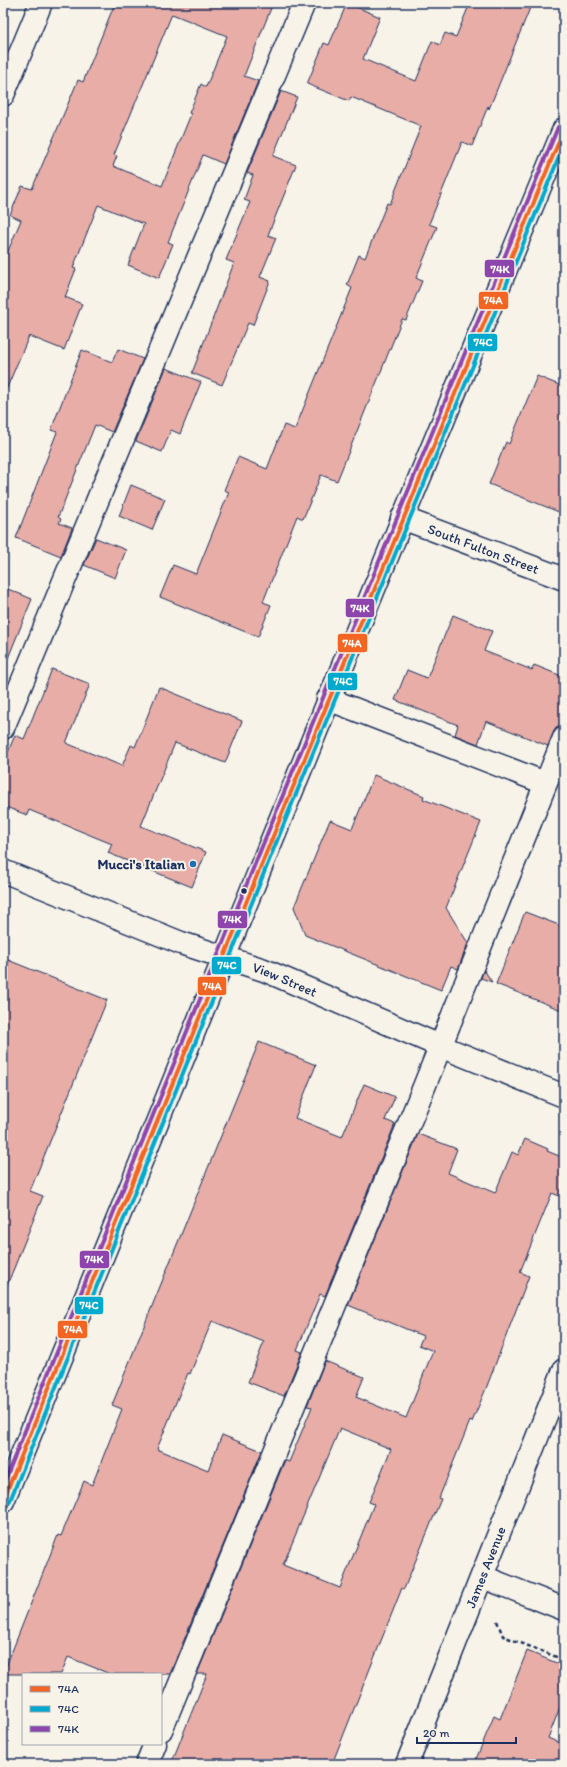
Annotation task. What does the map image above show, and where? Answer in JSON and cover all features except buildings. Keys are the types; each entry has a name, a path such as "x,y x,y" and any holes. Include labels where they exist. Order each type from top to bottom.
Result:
{"street":[{"path":"3,95 40,3"},
{"path":"3,728 304,3"},
{"path":"3,1500 402,518 564,129"},
{"name":"South Fulton Street","path":"402,518 564,580"},
{"path":"328,699 545,783"},
{"path":"162,1728 564,738"},
{"name":"View Street","path":"3,871 181,942 264,970 440,1046 564,1096"},
{"name":"James Avenue","path":"407,1764 483,1577 564,1370"},
{"path":"483,1577 564,1609"},
{"path":"147,1764 156,1745"}],"path":[{"path":"497,1621 503,1636 564,1660"}],"transit line":[{"name":"74K","path":"3,1485 276,812 558,127"},
{"name":"74A","path":"3,1501 282,814 564,129"},
{"name":"74C","path":"9,1503 287,816 564,145"}],"place":[{"name":"Mucci's Italian","path":"193,864"}]}
